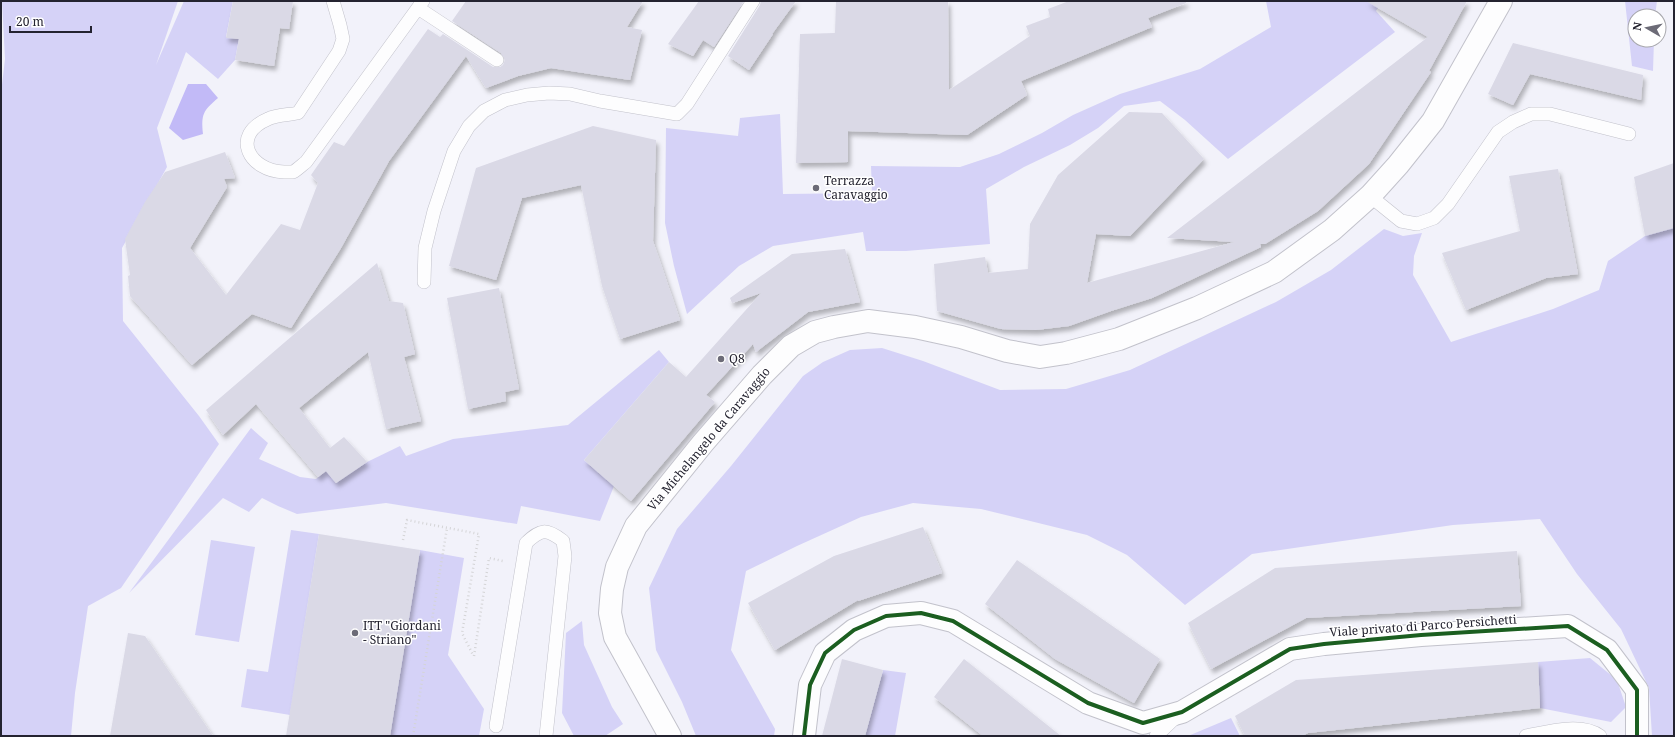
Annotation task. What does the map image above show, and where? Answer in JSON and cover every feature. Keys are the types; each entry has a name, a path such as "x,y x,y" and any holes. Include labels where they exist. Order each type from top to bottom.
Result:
{"main road":[{"name":"Via Michelangelo da Caravaggio","path":"670,736 615,637 610,613 612,589 617,567 636,526 702,443 762,375 791,346 815,332 834,326 868,321 915,327 961,337 1007,351 1040,357 1086,349 1119,339 1197,308 1274,272 1332,230 1370,196 1398,165 1432,121 1501,1"},
{"name":"Viale privato di Parco Persichetti","path":"804,736 810,685 825,653 854,630 886,616 921,613 954,621 1088,703 1143,723 1182,712 1290,649 1324,644 1421,635 1568,626 1607,650 1637,690 1637,736"}],"lane":[{"path":"333,1 343,39 339,51 298,113 268,118 256,125 248,135 247,149 253,160 264,168 276,172 294,172 306,162 421,4 496,60"},
{"path":"424,282 425,248 434,211 454,151 469,126 484,111 506,100 527,95 549,93 570,94 600,101 677,114 687,104 753,1"},
{"path":"1370,196 1401,221 1417,224 1434,218 1448,204 1498,132 1513,122 1531,114 1550,114 1629,134"},
{"path":"496,726 526,543 537,533 552,532 564,541 565,556 546,736"},
{"path":"1156,736 1182,712"},
{"path":"1526,736 1562,728 1594,732 1600,736"}],"path":[{"path":"403,540 407,520 479,534 462,633 474,656 489,558 503,561"},
{"path":"413,736 447,528"}],"shaded area":[{"path":"2,1 178,1 156,65 184,1 233,1 226,37 239,39 235,60 218,79 186,52 157,128 167,167 122,248 123,321 199,416 219,444 121,588 88,606 75,693 71,736 1,736 1,93 5,59"},
{"path":"1266,1 1382,1 1376,11 1395,32 1228,159 1185,120 1160,101 1124,106 1098,128 1070,145 1024,167 986,189 990,244 906,251 866,251 863,232 773,246 739,266 687,314 674,266 665,223 666,128 738,136 740,118 780,114 783,194 872,193 871,166 960,167 999,154 1042,133 1073,115 1120,94 1200,69 1271,27"},
{"path":"1625,1 1657,1 1656,8 1627,8 1627,20"},
{"path":"1630,48 1654,48 1653,71 1632,66"},
{"path":"188,84 206,84 218,98 204,113 202,122 203,134 183,140 169,128"},
{"path":"1674,223 1674,736 1652,736 1649,688 1621,629 1577,574 1540,519 1453,525 1252,554 1185,605 1127,555 1087,535 981,509 913,503 861,517 746,571 731,650 775,729 774,736 696,736 682,702 656,650 649,588 677,529 731,466 803,376 823,362 850,350 882,348 923,361 1000,390 1066,389 1130,370 1276,302 1331,270 1384,229 1403,236 1422,233 1414,256 1413,275 1451,342 1553,309 1599,290 1608,261 1651,232"},
{"path":"659,350 669,362 584,460 614,486 600,521 521,506 517,524 386,503 297,514 262,498 249,512 223,498 129,593 251,428 268,443 259,459 300,477 316,479 326,471 336,483 367,462 400,446 406,456 453,439 568,425"},
{"path":"291,530 319,534 290,715 241,707 247,669 268,672"},
{"path":"211,540 255,547 239,642 195,635"},
{"path":"420,550 464,558 448,655 484,709 479,736 390,736"},
{"path":"582,621 584,645 612,707 623,724 605,736 574,736 562,713 566,633"},
{"path":"1590,658 1617,680 1626,707 1611,722 1540,708 1538,662"},
{"path":"883,670 906,673 895,736 865,736"},
{"path":"1231,718 1240,736 1188,736"}],"building":[{"path":"233,1 293,1 289,29 280,28 274,66 235,60 239,39 226,38"},
{"path":"466,1 643,1 627,27 642,30 630,80 551,68 518,76 486,88 466,56 389,161 341,248 291,328 252,314 192,365 130,296 128,276 130,275 125,239 145,202 165,172 225,152 235,178 224,179 227,187 190,248 226,295 281,224 300,230 318,183 311,175 334,142 344,146 428,29 440,37 443,34 493,67 500,67 503,65 505,60 501,53 452,21"},
{"path":"699,1 744,1 714,47 703,40 693,56 668,44"},
{"path":"761,1 796,1 772,34 749,70 728,56 760,5"},
{"path":"836,1 948,1 949,90 1030,36 1026,26 1050,17 1048,9 1069,1 1186,1 1186,3 1148,18 1152,27 1021,81 1027,95 967,135 848,131 848,162 796,163 800,34 835,33"},
{"path":"1366,1 1467,1 1429,71 1431,72 1369,164 1318,211 1265,244 1260,244 1261,247 1152,298 1069,326 1036,330 1001,329 937,311 934,264 985,257 988,273 1028,269 1030,224 1058,175 1129,112 1162,113 1204,159 1130,236 1096,234 1087,283 1234,242 1167,238 1428,37"},
{"path":"1513,43 1643,75 1641,100 1530,74 1513,105 1488,94"},
{"path":"593,126 656,140 653,241 680,320 620,339 602,286 581,185 522,198 496,280 449,266 476,168"},
{"path":"1674,163 1674,228 1645,236 1634,177"},
{"path":"1558,169 1578,274 1546,278 1466,310 1442,253 1520,231 1509,176"},
{"path":"845,249 860,302 808,312 756,352 753,344 706,395 715,402 631,501 584,460 669,362 686,377 761,293 732,303 730,298 792,254"},
{"path":"377,263 389,301 403,303 415,354 404,357 421,421 386,429 368,352 299,408 330,448 344,437 367,462 336,483 326,471 318,477 256,404 223,435 206,410"},
{"path":"499,288 519,389 505,392 506,401 468,409 447,298"},
{"path":"923,527 942,573 858,600 775,650 748,603 834,556"},
{"name":"ITT \"Giordani - Striano\"","path":"319,534 420,550 390,736 286,736"},
{"path":"1517,551 1521,606 1306,618 1211,669 1188,623 1275,568"},
{"path":"1017,560 1160,659 1134,703 1055,659 985,604"},
{"path":"128,633 145,636 213,736 110,736"},
{"path":"842,659 883,670 865,736 822,736"},
{"path":"964,659 1061,736 983,736 934,697"},
{"path":"1538,662 1540,708 1308,733 1302,736 1245,736 1235,716 1296,680"}],"cycle path":[{"path":"804,736 810,685 825,653 854,630 886,616 921,613 953,621 1088,703 1143,723 1182,712 1290,649 1324,644 1421,635 1568,626 1607,650 1637,690 1637,736"}],"place":[{"name":"Terrazza Caravaggio","path":"816,188"},
{"name":"Q8","path":"721,359"},
{"name":"ITT \"Giordani - Striano\"","path":"355,633"}]}
